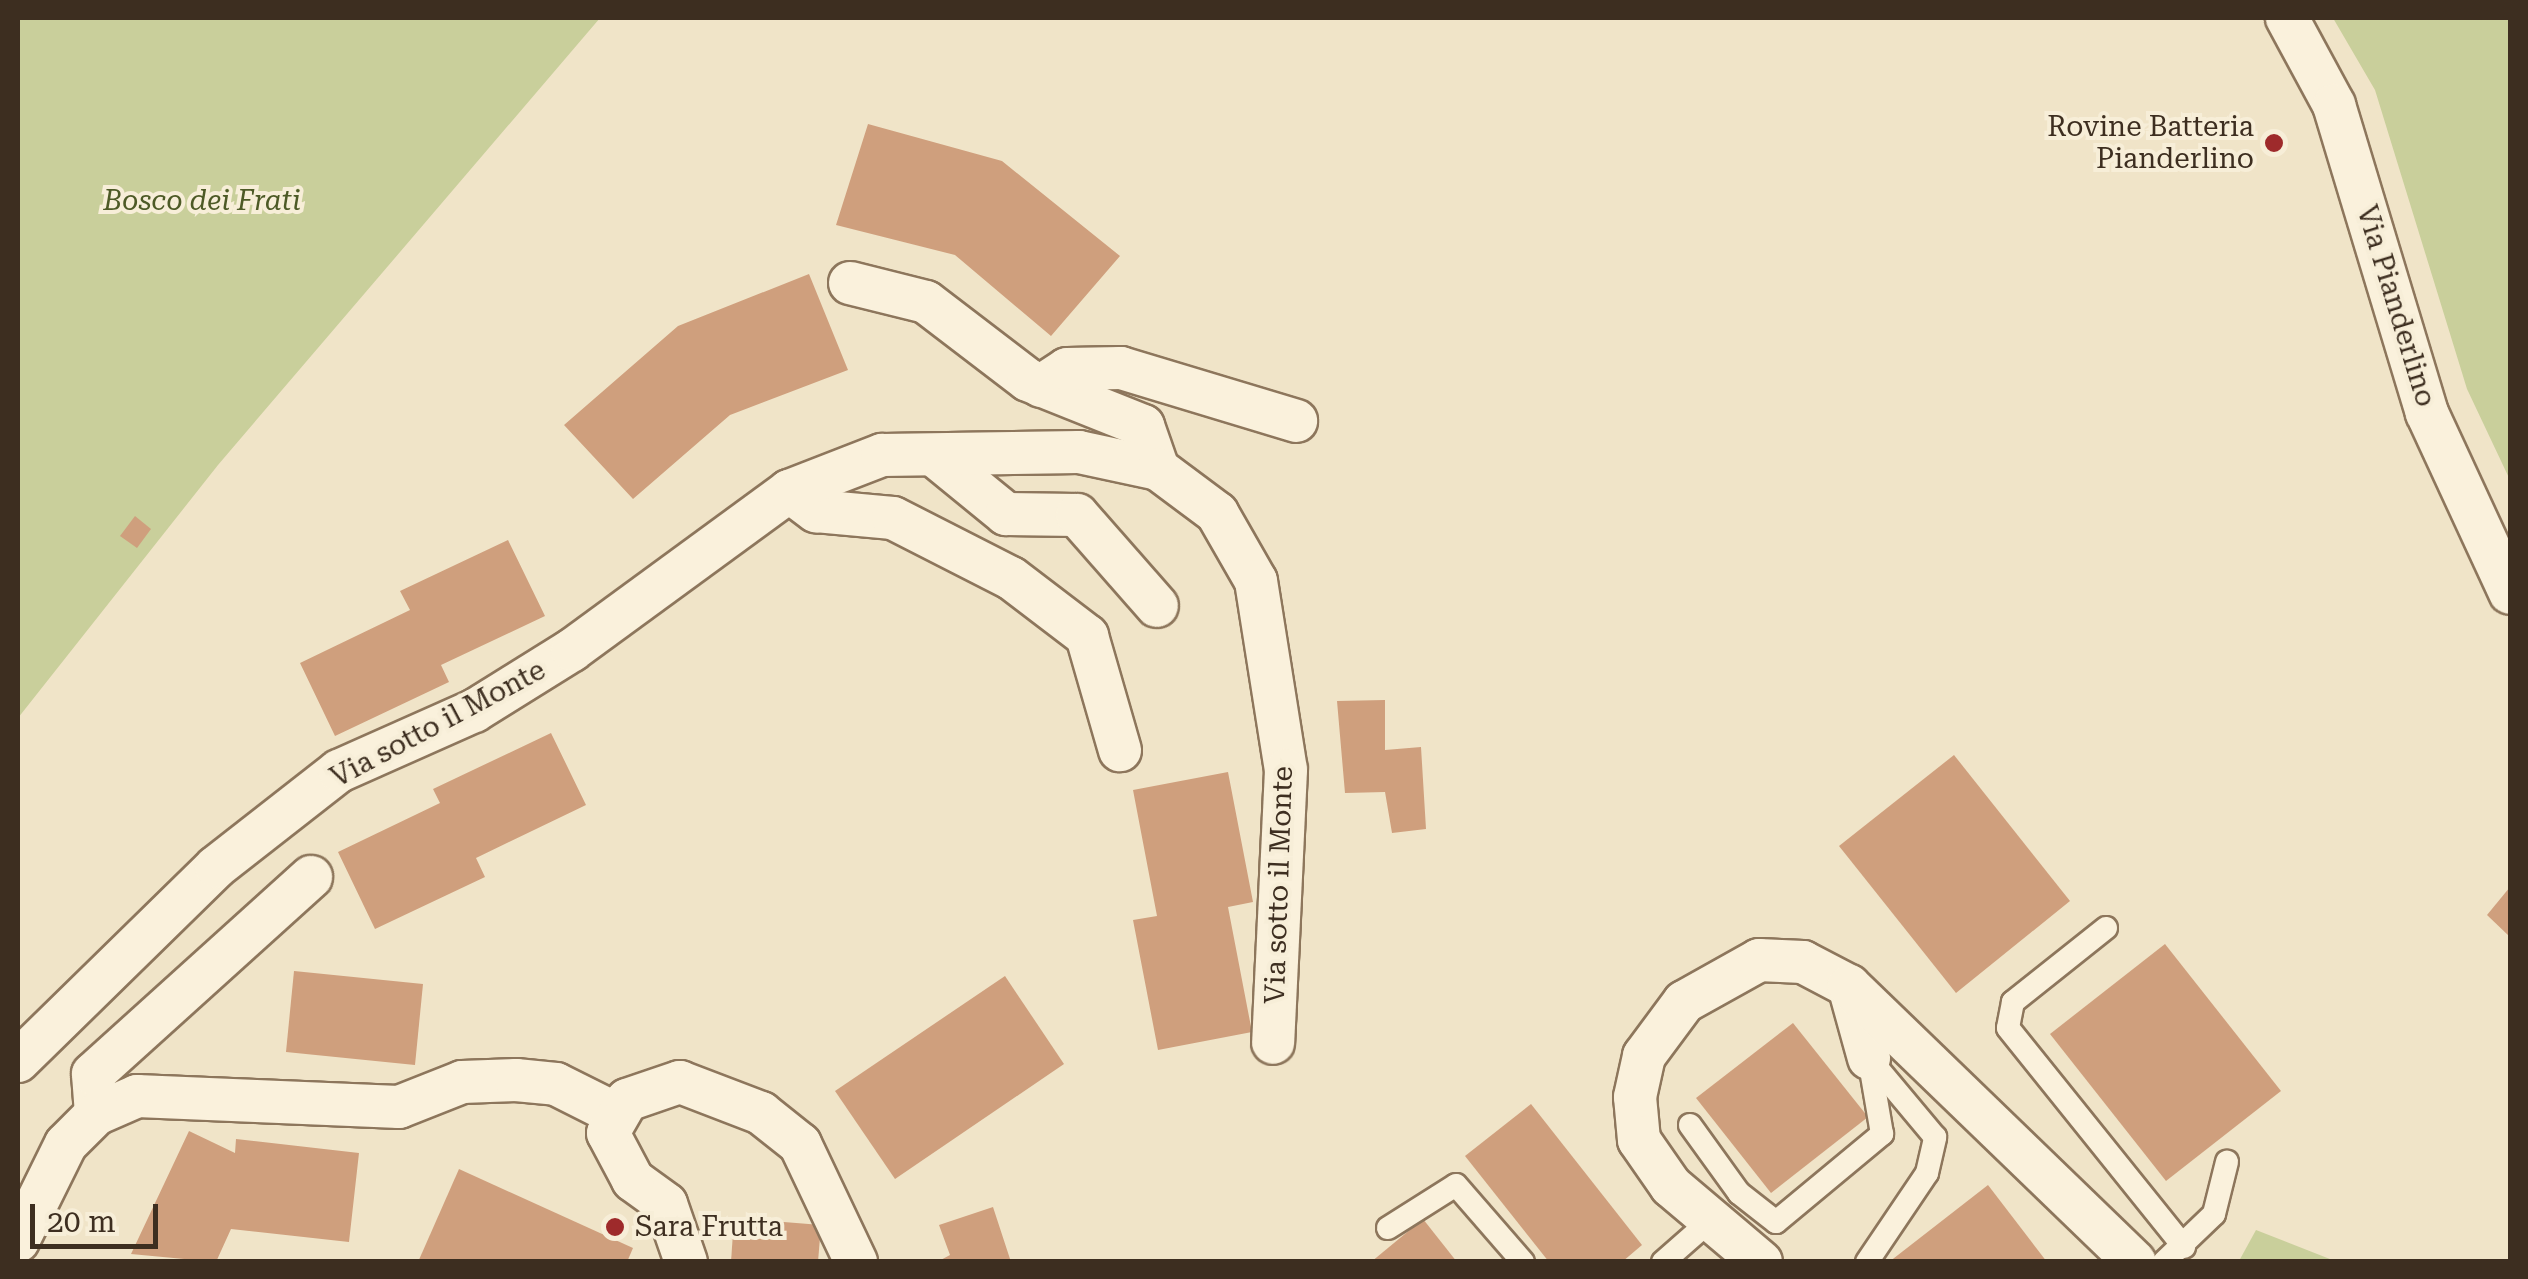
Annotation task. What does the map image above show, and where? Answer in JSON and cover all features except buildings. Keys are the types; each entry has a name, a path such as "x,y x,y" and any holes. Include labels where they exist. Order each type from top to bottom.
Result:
{"street":[{"name":"Via Pianderlino","path":"2287,18 2334,106 2427,413 2510,593"},
{"name":"Via sotto il Monte","path":"850,283 926,302 1041,386 1143,426 1158,469"},
{"path":"1041,386 1067,369 1121,368 1296,421"},
{"name":"Via sotto il Monte","path":"18,1062 216,866 340,772 474,711 572,650 789,491 882,455 1079,452 1158,469 1217,514 1256,581 1286,770 1273,1043"},
{"path":"934,456 1006,514 1077,515 1157,606"},
{"path":"789,491 816,510 893,518 1010,578 1086,636 1120,750"},
{"path":"96,1114 93,1074 311,877"},
{"path":"1761,1262 1711,1220 1639,1140 1644,1056 1684,1002 1730,970 1804,962 1849,986 2135,1262"},
{"path":"1849,986 1869,1058"},
{"path":"18,1241 66,1144 96,1114 137,1096 189,1092 400,1107 462,1082 516,1080 556,1084 614,1113"},
{"path":"686,1262 666,1204 612,1153 614,1113 646,1087 680,1082 760,1114 800,1144 824,1177 856,1262"}],"lane":[{"path":"2106,928 2013,1002 2008,1028 2184,1247"},
{"path":"1690,1126 1739,1193 1776,1222 1882,1134 1869,1058"},
{"path":"1866,1262 1926,1173 1936,1137 1869,1058"},
{"path":"2164,1262 2184,1247 2214,1214 2226,1162"},
{"path":"1388,1228 1456,1185 1522,1262"},
{"path":"1663,1262 1711,1220"}],"green space":[{"name":"Bosco dei Frati","path":"18,18 600,18 218,465 18,718"},
{"path":"2333,18 2510,18 2510,480 2467,389 2375,90"},
{"path":"2256,1230 2335,1261 2239,1261"}],"place":[{"name":"Rovine Batteria Pianderlino","path":"2274,143"},
{"name":"Sara Frutta","path":"615,1227"}]}
